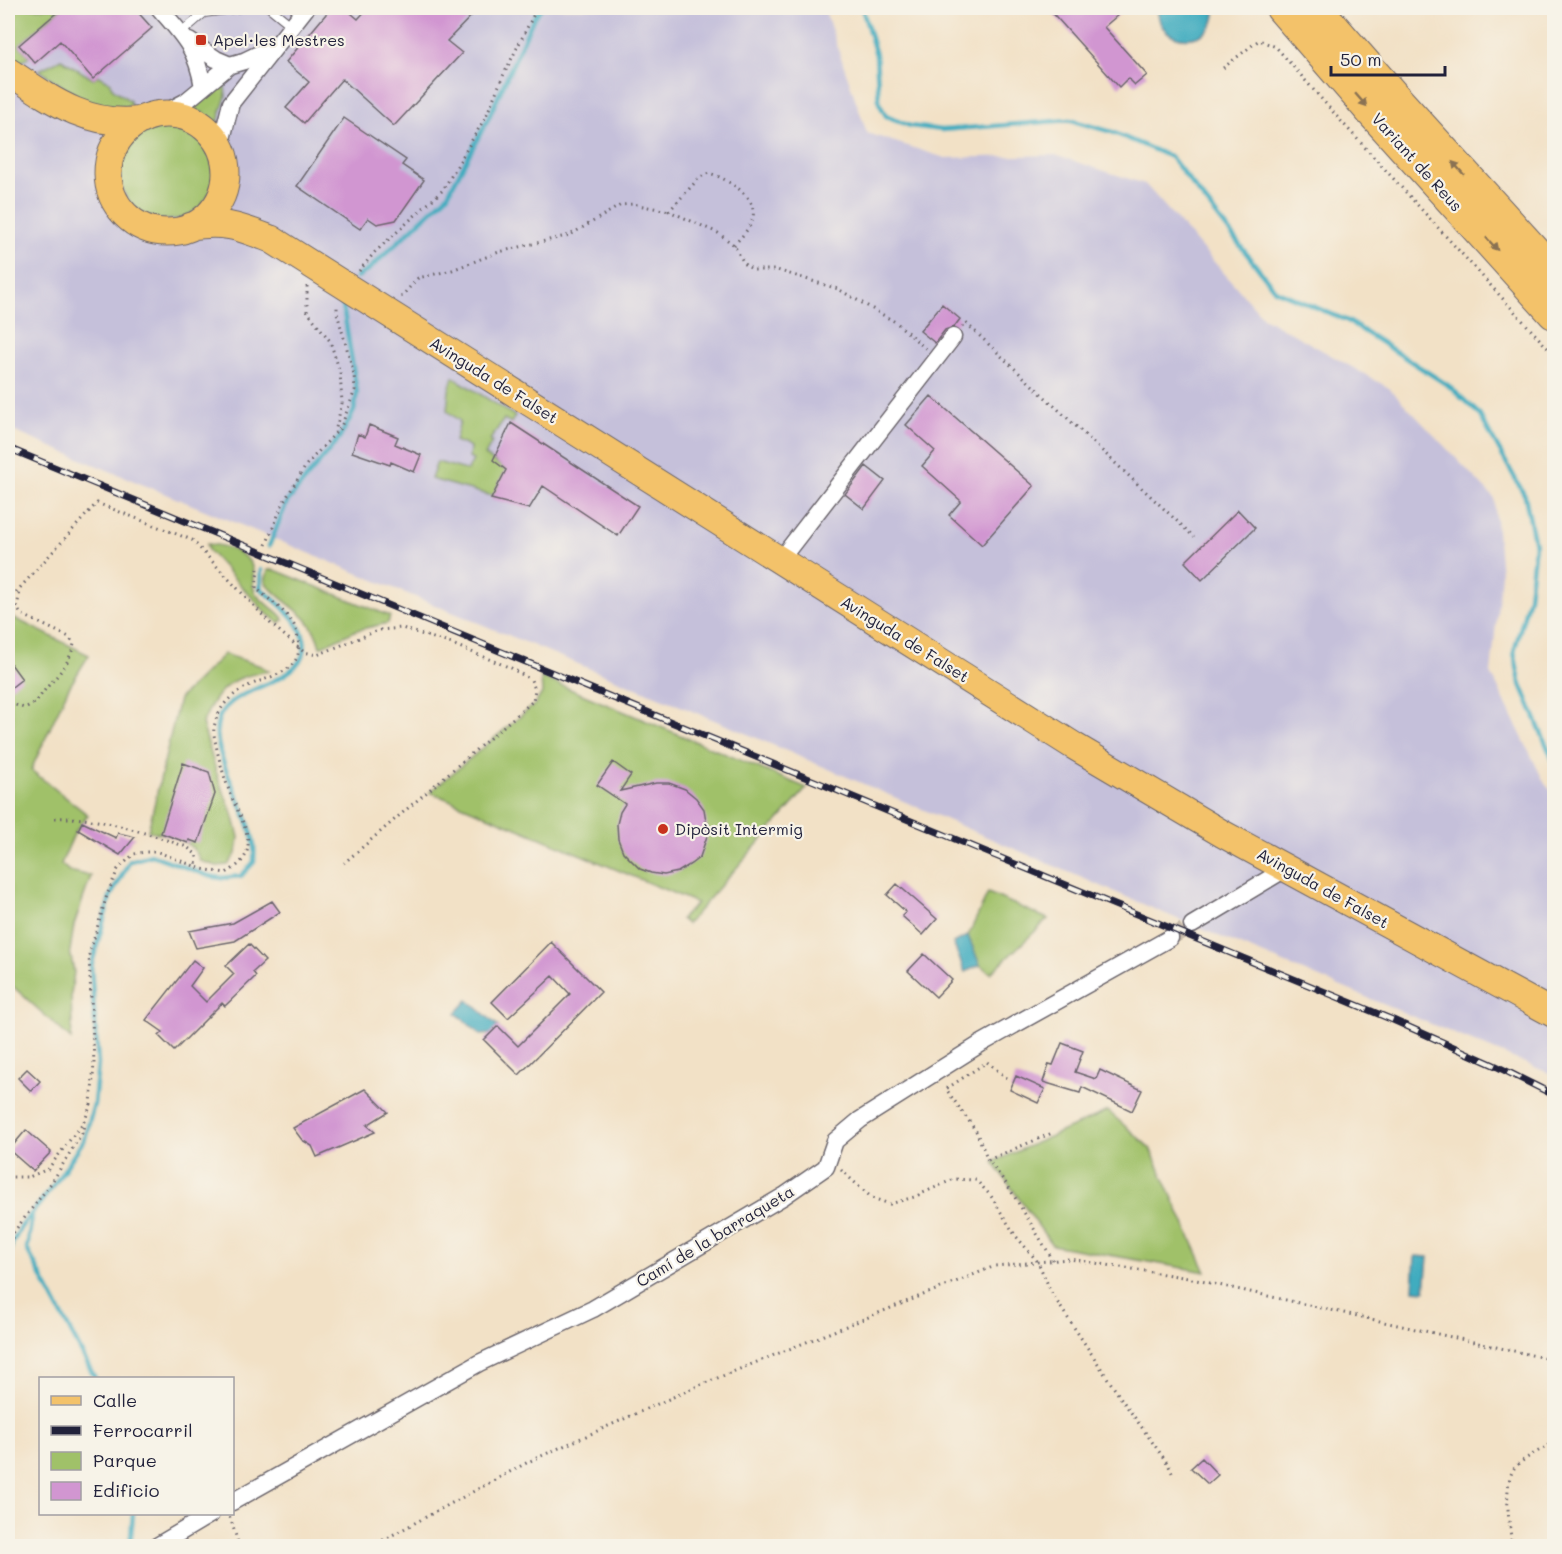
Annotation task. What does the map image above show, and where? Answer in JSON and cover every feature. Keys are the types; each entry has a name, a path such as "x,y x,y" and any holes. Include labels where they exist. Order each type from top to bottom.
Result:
{"highway":[{"name":"Variant de Reus","path":"1282,8 1374,114 1554,313"},
{"name":"Variant de Reus","path":"1316,8 1554,273"}],"main road":[{"path":"8,71 51,99 80,113 106,121 119,122 153,116 187,117 202,125 220,147 226,165 226,177 225,186 216,205 198,223 191,226"},
{"path":"51,99 96,142 108,168 111,193 128,217 156,231 220,223 237,226 271,239"},
{"path":"108,168 115,145 122,134 153,116"},
{"path":"226,177 236,202 271,239"},
{"name":"Avinguda de Falset","path":"271,239 1074,746 1223,834 1554,1014"}],"street":[{"path":"159,8 184,36 195,54 203,87"},
{"path":"231,103 306,8"},
{"path":"184,36 216,59 230,65"},
{"path":"153,116 184,102 230,65 273,48"},
{"path":"220,147 231,103 230,65"},
{"path":"780,560 953,337"},
{"path":"1192,925 1287,868"},
{"name":"Camí de la barraqueta","path":"234,1501 479,1363 593,1309 784,1196 826,1167 835,1141 860,1120 982,1043 1170,938"},
{"path":"157,1546 209,1515"}],"lane":[{"path":"184,36 204,13 240,8"},
{"path":"270,8 291,25"}],"path":[{"path":"354,276 375,252 443,190 486,116 507,66 537,8"},
{"path":"1223,68 1259,40 1276,47 1554,355"},
{"path":"669,211 700,177 709,173 718,176 737,186 753,206 751,224 734,245"},
{"path":"387,312 418,278 452,270 499,252 570,235 621,205 633,204 669,211 718,233 734,245 745,265 754,270 777,270 838,289 897,323 936,359"},
{"path":"307,261 307,311 330,341 340,372 342,403 335,434"},
{"path":"266,545 283,503 307,464 344,421 355,390 354,374 337,313 339,298"},
{"path":"953,337 966,323 1194,537"},
{"path":"8,602 97,503 192,540 271,624 304,652 317,655 379,630 402,628 452,644 512,668 531,680 535,689 533,701 344,863"},
{"path":"8,1256 13,1233 52,1182 82,1133 91,1104 94,1063 89,955 106,895 118,869 134,854 158,852 196,867 226,873 241,864 248,846 243,822 221,768 213,732 219,711 228,699 247,686 272,678 291,667 299,647 295,627 280,609 256,588 258,568"},
{"path":"10,703 24,708 36,704 71,657 74,644 69,637 21,614 17,608 20,588"},
{"path":"56,818 76,817 96,821 187,847 196,855 196,867"},
{"path":"1007,1078 987,1062 946,1089 976,1131 988,1160 1008,1186 1053,1260"},
{"path":"8,1174 11,1177 29,1177 48,1169 85,1120"},
{"path":"988,1160 1052,1132"},
{"path":"829,1158 872,1198 890,1204 914,1197 954,1179 976,1180 991,1196 1015,1235 1038,1262 1052,1294 1168,1464 1174,1477"},
{"path":"372,1546 530,1461 700,1386 995,1266 1069,1259 1183,1277 1554,1360"},
{"path":"1512,1546 1507,1505 1512,1472 1518,1465 1553,1443 1554,1438"},
{"path":"229,1515 239,1546"}],"shaded area":[{"path":"8,8 824,8 867,133 945,158 1055,155 1145,184 1263,317 1389,388 1494,498 1501,574 1491,673 1545,784 1554,794 1554,1075 1180,920 731,727 8,429"}],"green space":[{"path":"8,8 62,8 19,45 29,56 21,63 8,55"},
{"path":"61,59 93,79 98,75 111,83 112,88 130,101 131,106 107,109 95,105 39,70"},
{"path":"224,79 226,96 217,125 203,113 192,109 191,106"},
{"path":"167,126 185,130 200,140 210,155 214,173 210,191 200,206 185,216 167,220 149,216 134,206 124,191 120,173 124,155 134,140 149,130"},
{"path":"453,377 515,416 511,423 504,419 490,440 492,442 485,455 506,470 493,496 431,479 437,462 468,470 473,460 469,458 470,447 455,441 460,421 447,411"},
{"path":"207,544 228,548 247,559 253,571 254,591 284,620 279,623 266,613 208,550"},
{"path":"268,570 275,570 390,616 388,623 357,630 320,647 316,635 304,617 265,582"},
{"path":"8,615 89,655 68,689 31,770 88,815 75,832 61,864 69,871 91,876 74,925 70,951 74,972 71,994 71,1039 8,982"},
{"path":"224,654 261,666 269,671 244,677 224,688 211,705 202,723 239,837 236,854 228,865 217,866 200,861 192,848 179,839 148,831 179,699"},
{"path":"541,677 807,788 687,924 681,919 697,903 430,792 535,704 542,693"},
{"path":"988,893 1048,919 991,973 980,965 968,936"},
{"path":"1108,1111 1150,1148 1206,1272 1052,1245 993,1162"}],"water":[{"path":"1158,8 1215,8 1214,21 1207,31 1198,36 1176,37 1166,31 1160,21"},
{"path":"968,936 980,965 965,972 953,943"},
{"path":"468,1000 498,1026 490,1034 481,1035 456,1013"},
{"path":"1415,1256 1428,1257 1425,1291 1413,1290"}],"building":[{"path":"62,8 134,8 152,28 93,79 60,41 35,63 19,45"},
{"path":"331,8 345,8 358,19 368,8 479,8 447,41 462,53 394,126 342,79 304,123 286,108 309,82 286,62"},
{"path":"1048,8 1126,8 1104,27 1147,75 1135,85 1128,78 1119,87"},
{"path":"344,118 406,160 402,165 424,180 396,220 377,224 368,218 360,229 297,186"},
{"path":"942,304 960,319 954,327 945,330 935,343 920,331"},
{"path":"931,396 1034,486 982,545 949,515 961,501 922,466 935,451 906,425"},
{"path":"511,423 638,506 618,536 543,486 529,509 491,499 506,470 493,460"},
{"path":"369,425 398,437 395,444 421,455 414,472 391,462 390,465 352,452 358,434 365,437"},
{"path":"866,466 885,481 864,509 845,494"},
{"path":"1238,510 1255,528 1202,580 1185,562"},
{"path":"8,660 22,679 8,690"},
{"name":"Dipòsit Intermig","path":"613,762 631,775 620,791 656,783 669,783 685,789 696,798 704,809 708,833 700,857 678,872 664,875 640,869 623,852 618,839 617,824 625,804 597,785"},
{"path":"183,763 209,772 215,794 198,843 189,840 188,843 161,833"},
{"path":"82,822 116,838 118,833 135,837 120,855 78,830"},
{"path":"897,884 937,919 923,935 902,916 906,912 887,895"},
{"path":"272,901 280,912 235,941 196,948 189,931 233,923"},
{"path":"551,942 601,992 519,1075 484,1040 498,1026 518,1046 570,994 553,976 508,1018 492,1002"},
{"path":"249,944 265,961 253,972 256,976 225,1006 222,1003 174,1051 159,1036 163,1032 146,1020 193,960 203,968 190,986 206,1002 234,974 226,966"},
{"path":"924,954 952,980 936,997 908,971"},
{"path":"1062,1043 1083,1051 1075,1072 1096,1079 1100,1070 1142,1090 1132,1111 1082,1087 1080,1093 1043,1082 1049,1064 1053,1065"},
{"path":"27,1069 40,1081 31,1091 18,1078"},
{"path":"1016,1076 1045,1089 1038,1103 1010,1090"},
{"path":"365,1089 388,1112 367,1125 375,1132 317,1157 312,1146 302,1140 293,1128"},
{"path":"26,1130 51,1152 33,1171 9,1150"},
{"path":"1202,1458 1218,1475 1208,1484 1191,1468"}],"waterway":[{"path":"357,277 367,271 447,196 488,119 534,17 541,8"},
{"path":"862,8 876,55 879,103 886,116 910,126 942,130 1070,120 1112,132 1171,157 1275,290 1348,321 1449,386 1479,414 1525,496 1535,545 1529,597 1514,652 1520,682 1554,763"},
{"path":"269,546 287,502 340,437 354,411 357,392 342,300"},
{"path":"8,1262 12,1244 21,1227 54,1185 85,1138 94,1104 98,1064 91,967 110,897 130,861 152,855 209,876 221,878 241,876 254,862 253,839 220,753 217,726 221,713 230,703 294,668 302,657 305,647 299,627 293,618 260,588 261,570"},
{"path":"32,1216 27,1249 94,1377"},
{"path":"130,1546 133,1515"}],"tunnel":[{"path":"1170,938 1192,925"}],"railway":[{"path":"8,448 1393,1020 1554,1095"}],"place":[{"name":"Apel·les Mestres","path":"201,40"},
{"name":"Dipòsit Intermig","path":"663,829"}]}
